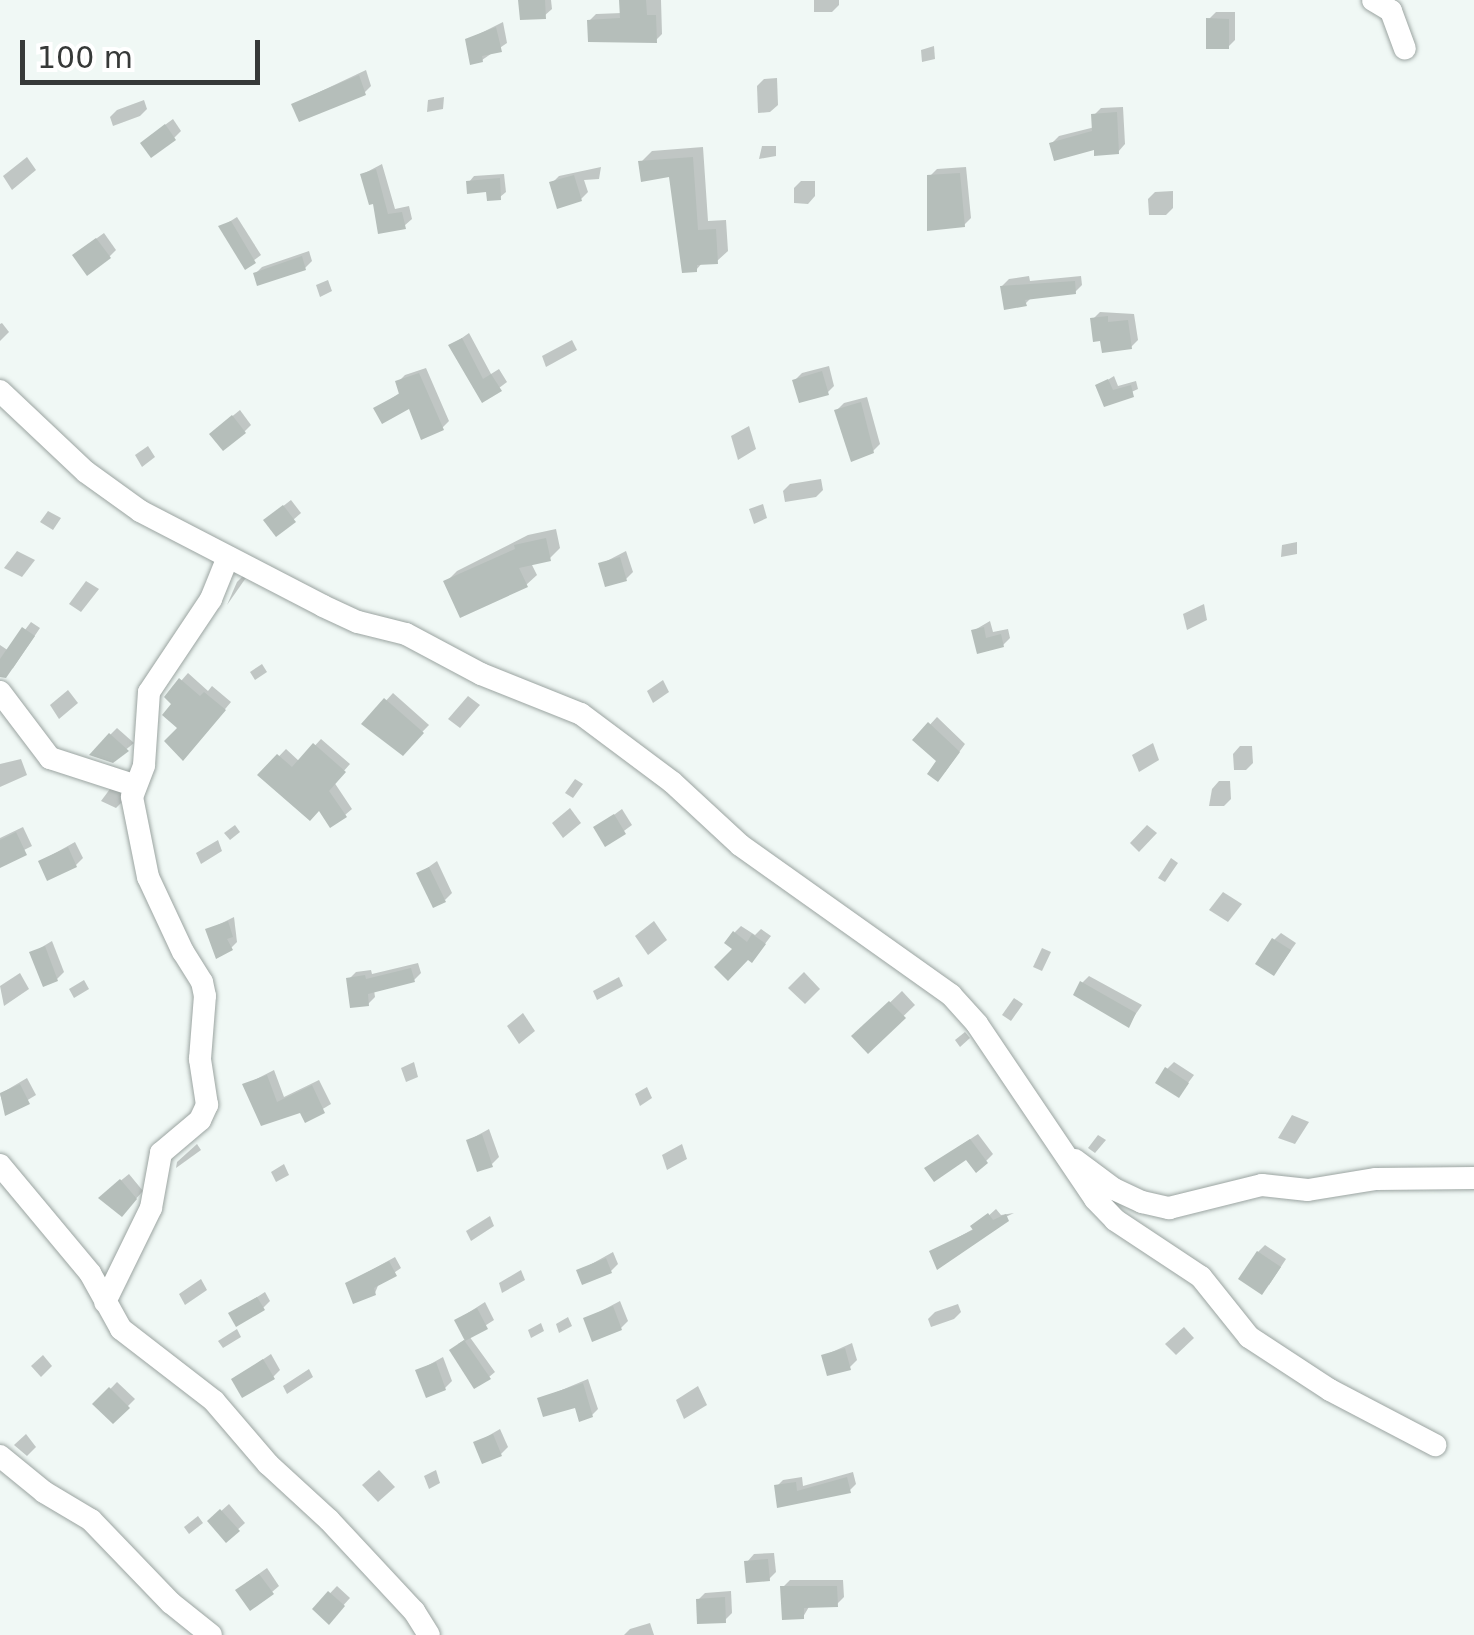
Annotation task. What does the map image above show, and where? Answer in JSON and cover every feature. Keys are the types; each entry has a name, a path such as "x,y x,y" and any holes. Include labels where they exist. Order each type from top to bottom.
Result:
{"street":[{"path":"1373,0 1391,11 1405,49"},
{"path":"0,391 110,491 228,557 323,606 406,634 481,674 581,714 672,782 740,845 951,995 978,1024 1062,1156 1115,1220 1202,1278 1259,1344 1372,1415 1434,1445"},
{"path":"105,1302 152,1208 161,1153 200,1120 206,1105 200,1058 205,996 148,877 132,798 144,765 149,692 211,599 228,557"},
{"path":"0,692 50,758 136,786"},
{"path":"1062,1156 1075,1159 1142,1202 1170,1208 1262,1185 1308,1190 1376,1179 1474,1178"},
{"path":"0,1165 90,1273 120,1329 214,1401 268,1464 329,1520 414,1611 429,1635"},
{"path":"0,1456 44,1492 92,1520 171,1603 212,1635"}],"building":[{"path":"518,0 545,0 546,19 520,20"},
{"path":"619,0 646,0 647,15 656,15 657,43 588,42 587,20 620,18"},
{"path":"1206,18 1229,19 1229,49 1206,49"},
{"path":"496,27 502,52 482,56 483,62 470,65 465,39"},
{"path":"359,75 366,95 299,122 291,104"},
{"path":"1117,112 1119,154 1094,156 1094,150 1054,161 1049,143 1092,131 1091,114"},
{"path":"165,124 176,140 151,158 140,143"},
{"path":"693,157 698,230 716,229 718,264 697,265 697,272 682,273 669,177 641,182 638,161"},
{"path":"376,169 388,214 402,212 406,229 378,234 373,204 369,205 360,174"},
{"path":"960,173 965,227 927,231 927,175"},
{"path":"574,175 582,201 557,209 549,182"},
{"path":"500,178 501,200 487,201 486,192 467,194 466,181"},
{"path":"231,221 256,263 245,270 218,226"},
{"path":"96,238 111,258 87,276 72,255"},
{"path":"302,256 306,270 257,286 253,273"},
{"path":"1075,281 1076,294 1025,300 1027,306 1004,310 1000,286"},
{"path":"1108,316 1108,322 1128,320 1132,349 1102,353 1100,341 1093,342 1090,318"},
{"path":"462,338 483,379 491,374 502,391 482,403 448,345"},
{"path":"822,371 829,395 799,403 792,380"},
{"path":"419,373 444,430 421,440 409,409 382,424 373,408 399,394 395,381"},
{"path":"1108,379 1113,390 1131,385 1134,397 1104,407 1095,385"},
{"path":"861,402 874,453 851,462 834,410"},
{"path":"232,415 246,433 223,451 209,434"},
{"path":"283,505 296,522 276,537 263,520"},
{"path":"546,538 551,561 519,568 528,587 460,618 443,581 515,549 514,545"},
{"path":"620,557 627,581 605,587 598,563"},
{"path":"22,627 35,636 6,678 0,677 0,659"},
{"path":"984,627 986,638 1001,634 1004,647 977,654 971,630"},
{"path":"179,678 200,696 204,692 226,710 183,761 164,741 177,728 162,715 171,704 164,697"},
{"path":"384,698 424,733 403,756 361,724"},
{"path":"928,722 960,752 938,782 927,774 936,761 912,740"},
{"path":"109,733 129,751 113,763 89,755"},
{"path":"313,743 346,772 329,791 347,817 330,828 319,811 310,821 257,775 277,754 292,767"},
{"path":"614,814 626,834 605,847 593,827"},
{"path":"16,832 27,855 0,868 0,840"},
{"path":"68,847 77,867 47,881 38,861"},
{"path":"429,867 446,902 433,908 416,873"},
{"path":"228,921 233,937 227,939 233,950 216,959 205,929"},
{"path":"733,931 747,942 752,934 766,944 752,963 748,960 728,981 714,967 732,949 724,943"},
{"path":"1272,938 1291,950 1274,976 1255,964"},
{"path":"45,946 58,981 43,987 29,952"},
{"path":"411,968 415,982 368,994 369,1006 350,1008 346,978 365,975 366,979"},
{"path":"1080,981 1136,1013 1129,1028 1073,995"},
{"path":"889,1001 906,1018 868,1054 851,1036"},
{"path":"1165,1067 1189,1083 1179,1098 1155,1083"},
{"path":"267,1075 277,1102 312,1085 325,1113 305,1123 300,1113 261,1126 242,1084"},
{"path":"20,1084 30,1104 5,1116 0,1093"},
{"path":"482,1134 493,1167 477,1172 466,1140"},
{"path":"970,1139 988,1163 976,1173 966,1160 934,1182 924,1168"},
{"path":"120,1179 137,1199 122,1217 98,1198"},
{"path":"988,1213 993,1220 1006,1214 1009,1221 937,1270 929,1251 973,1230 970,1226"},
{"path":"1257,1251 1281,1267 1262,1295 1238,1279"},
{"path":"606,1258 612,1273 582,1285 576,1270"},
{"path":"389,1261 397,1276 374,1288 376,1295 353,1304 345,1283"},
{"path":"257,1297 265,1310 236,1327 228,1313"},
{"path":"613,1306 622,1330 592,1342 583,1318"},
{"path":"477,1308 488,1329 465,1341 454,1320"},
{"path":"464,1340 491,1379 474,1389 449,1350"},
{"path":"845,1348 851,1370 827,1376 821,1355"},
{"path":"263,1359 275,1379 242,1398 231,1379"},
{"path":"436,1362 446,1390 426,1398 415,1370"},
{"path":"583,1383 593,1417 579,1422 575,1408 543,1417 537,1398"},
{"path":"109,1387 130,1408 113,1424 92,1404"},
{"path":"493,1434 502,1456 482,1464 473,1442"},
{"path":"847,1477 851,1493 777,1508 774,1485 796,1482 797,1491"},
{"path":"220,1509 240,1531 226,1543 207,1521"},
{"path":"768,1559 770,1581 746,1583 744,1561"},
{"path":"259,1574 274,1594 250,1611 235,1590"},
{"path":"780,1586 837,1586 838,1607 804,1608 804,1619 782,1620"},
{"path":"328,1591 345,1606 329,1625 312,1609"},
{"path":"725,1597 726,1623 697,1624 696,1599"}]}
